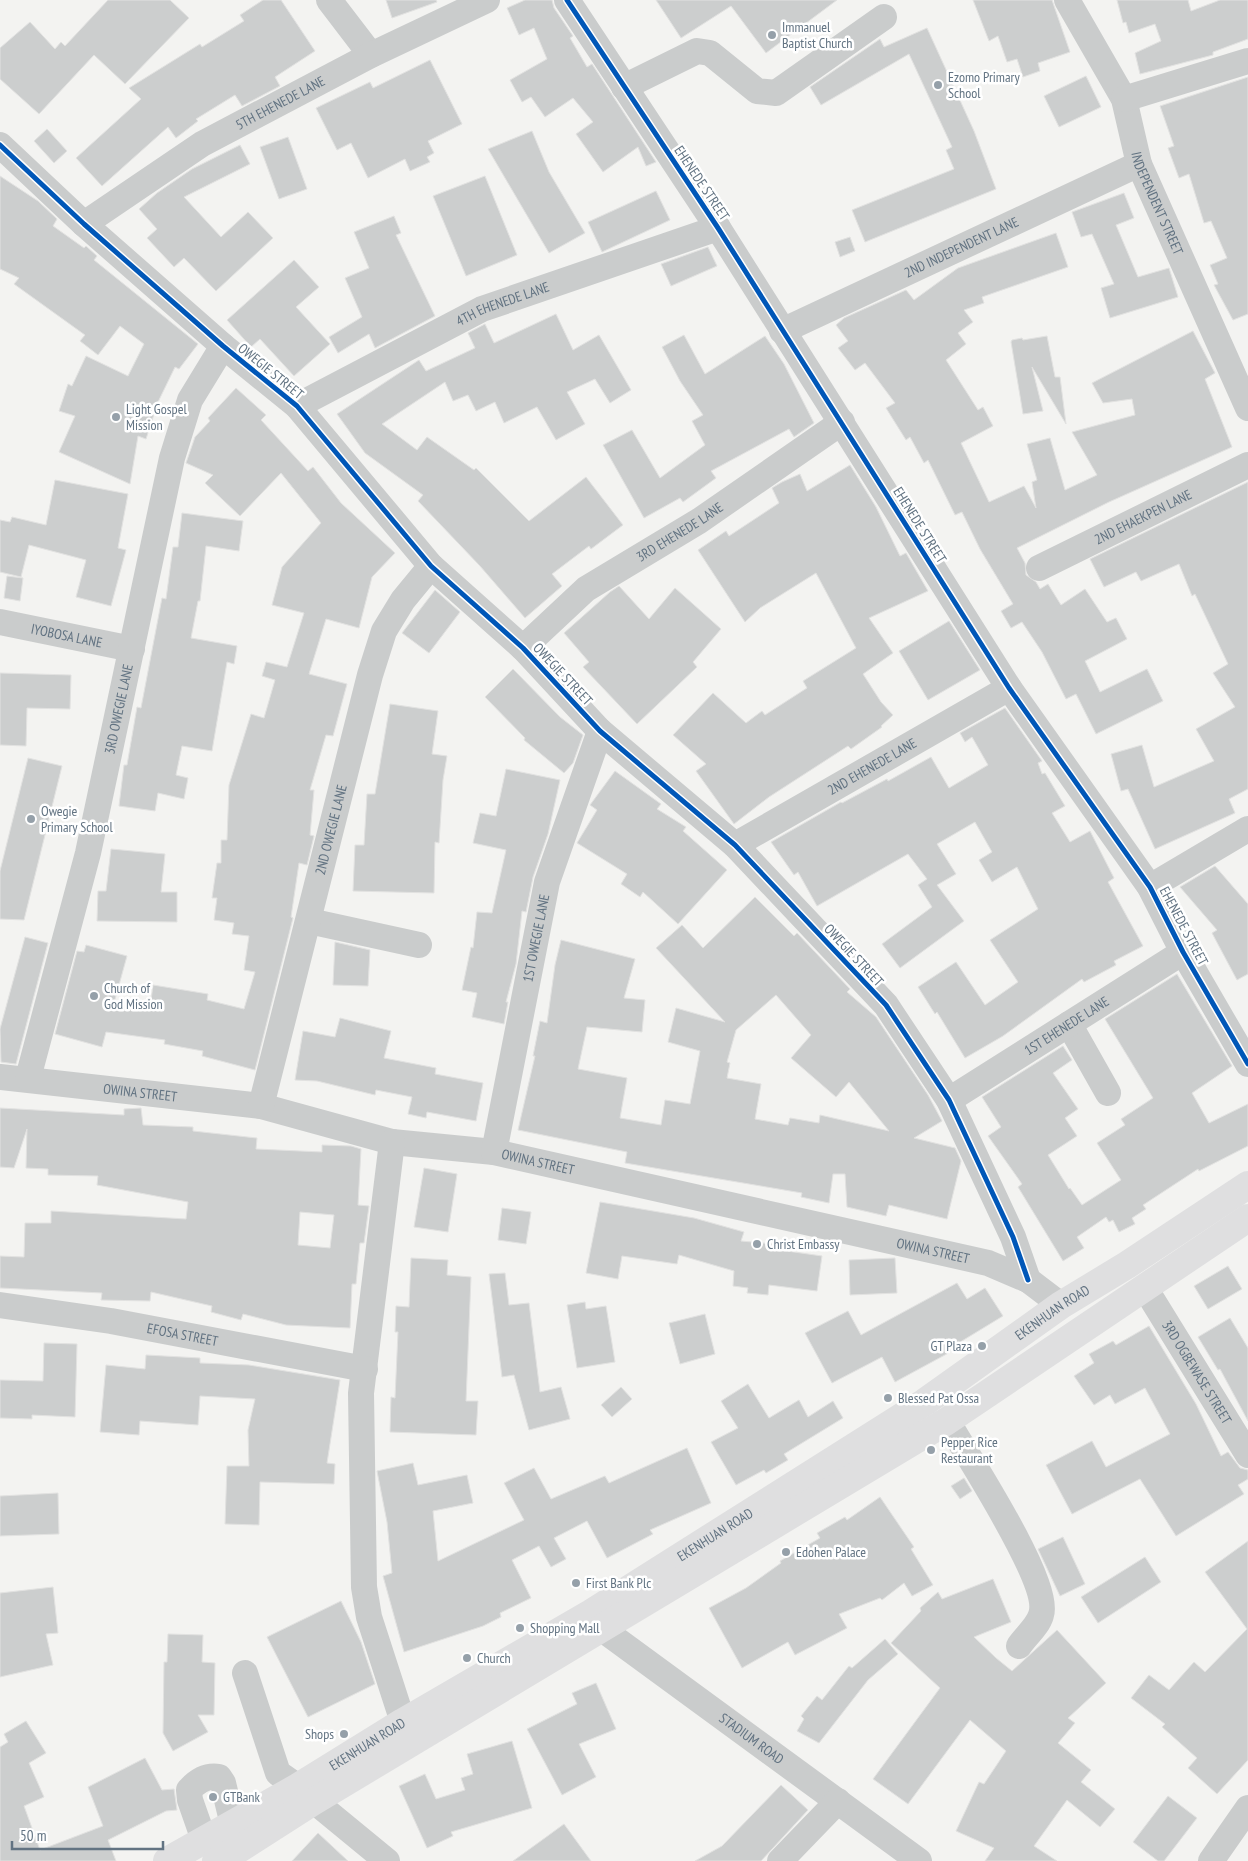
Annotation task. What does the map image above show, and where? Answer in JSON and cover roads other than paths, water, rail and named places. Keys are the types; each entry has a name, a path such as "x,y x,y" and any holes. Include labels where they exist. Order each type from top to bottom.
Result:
{"main road":[{"name":"EKENHUAN ROAD","path":"167,1861 210,1850 239,1849 306,1794 403,1722 594,1622 925,1402 1061,1305 1128,1265 1248,1184"},
{"name":"EKENHUAN ROAD","path":"210,1850 234,1825 306,1794 594,1622 948,1421 1248,1218"}],"street":[{"path":"329,0 371,55"},
{"name":"5TH EHENEDE LANE","path":"84,224 202,144 371,55 487,0"},
{"name":"EHENEDE STREET","path":"567,0 718,228 1009,688 1150,887 1183,952 1248,1064"},
{"name":"INDEPENDENT STREET","path":"1067,0 1124,99 1139,164 1248,408"},
{"path":"624,87 697,51 710,53 757,91 776,93 884,18"},
{"path":"1124,99 1248,60"},
{"name":"OWEGIE STREET","path":"0,144 84,224 223,346 297,406 431,566 523,648 600,731 735,845 886,1005 949,1100 1013,1237 1028,1280"},
{"name":"2ND INDEPENDENT LANE","path":"782,331 1139,164"},
{"name":"4TH EHENEDE LANE","path":"297,406 482,309 718,228"},
{"name":"3RD OWEGIE LANE","path":"28,1078 88,853 172,458 190,400 223,346"},
{"name":"3RD EHENEDE LANE","path":"523,648 586,589 699,521 842,422"},
{"name":"2ND EHAEKPEN LANE","path":"1039,568 1248,465"},
{"name":"2ND OWEGIE LANE","path":"261,1106 370,675 384,631 403,600 431,566"},
{"name":"IYOBOSA LANE","path":"0,622 132,649"},
{"name":"2ND EHENEDE LANE","path":"735,845 1009,688"},
{"name":"1ST OWEGIE LANE","path":"494,1152 547,882 600,731"},
{"path":"1150,887 1248,830"},
{"path":"309,922 419,945"},
{"name":"1ST EHENEDE LANE","path":"949,1100 1183,952"},
{"path":"1069,1024 1108,1093"},
{"name":"OWINA STREET","path":"0,1077 28,1078 261,1106 392,1142 494,1152 988,1263 1028,1280 1061,1305"},
{"path":"392,1142 366,1369 361,1393 364,1587 370,1617 403,1722"},
{"name":"3RD OGBEWASE STREET","path":"1145,1288 1248,1455"},
{"name":"EFOSA STREET","path":"0,1304 111,1320 366,1369"},
{"path":"948,1421 1020,1545 1040,1591 1041,1616 1019,1646"},
{"name":"STADIUM ROAD","path":"594,1622 919,1861"},
{"path":"245,1673 278,1773 387,1861"},
{"path":"210,1850 190,1800 189,1790 196,1782 211,1775 219,1777 223,1784 234,1825"},
{"path":"780,1861 838,1801"},
{"path":"1211,1861 1248,1808"}],"place":[{"name":"Immanuel Baptist Church","path":"772,35"},
{"name":"Ezomo Primary School","path":"938,85"},
{"name":"Light Gospel Mission","path":"116,417"},
{"name":"Owegie Primary School","path":"31,819"},
{"name":"Church of God Mission","path":"94,996"},
{"name":"Christ Embassy","path":"757,1244"},
{"name":"GT Plaza","path":"982,1346"},
{"name":"Blessed Pat Ossa","path":"888,1398"},
{"name":"Pepper Rice Restaurant","path":"931,1450"},
{"name":"Edohen Palace","path":"786,1552"},
{"name":"First Bank Plc","path":"576,1583"},
{"name":"Shopping Mall","path":"520,1628"},
{"name":"Church","path":"467,1658"},
{"name":"Shops","path":"344,1734"},
{"name":"GTBank","path":"213,1797"}]}
